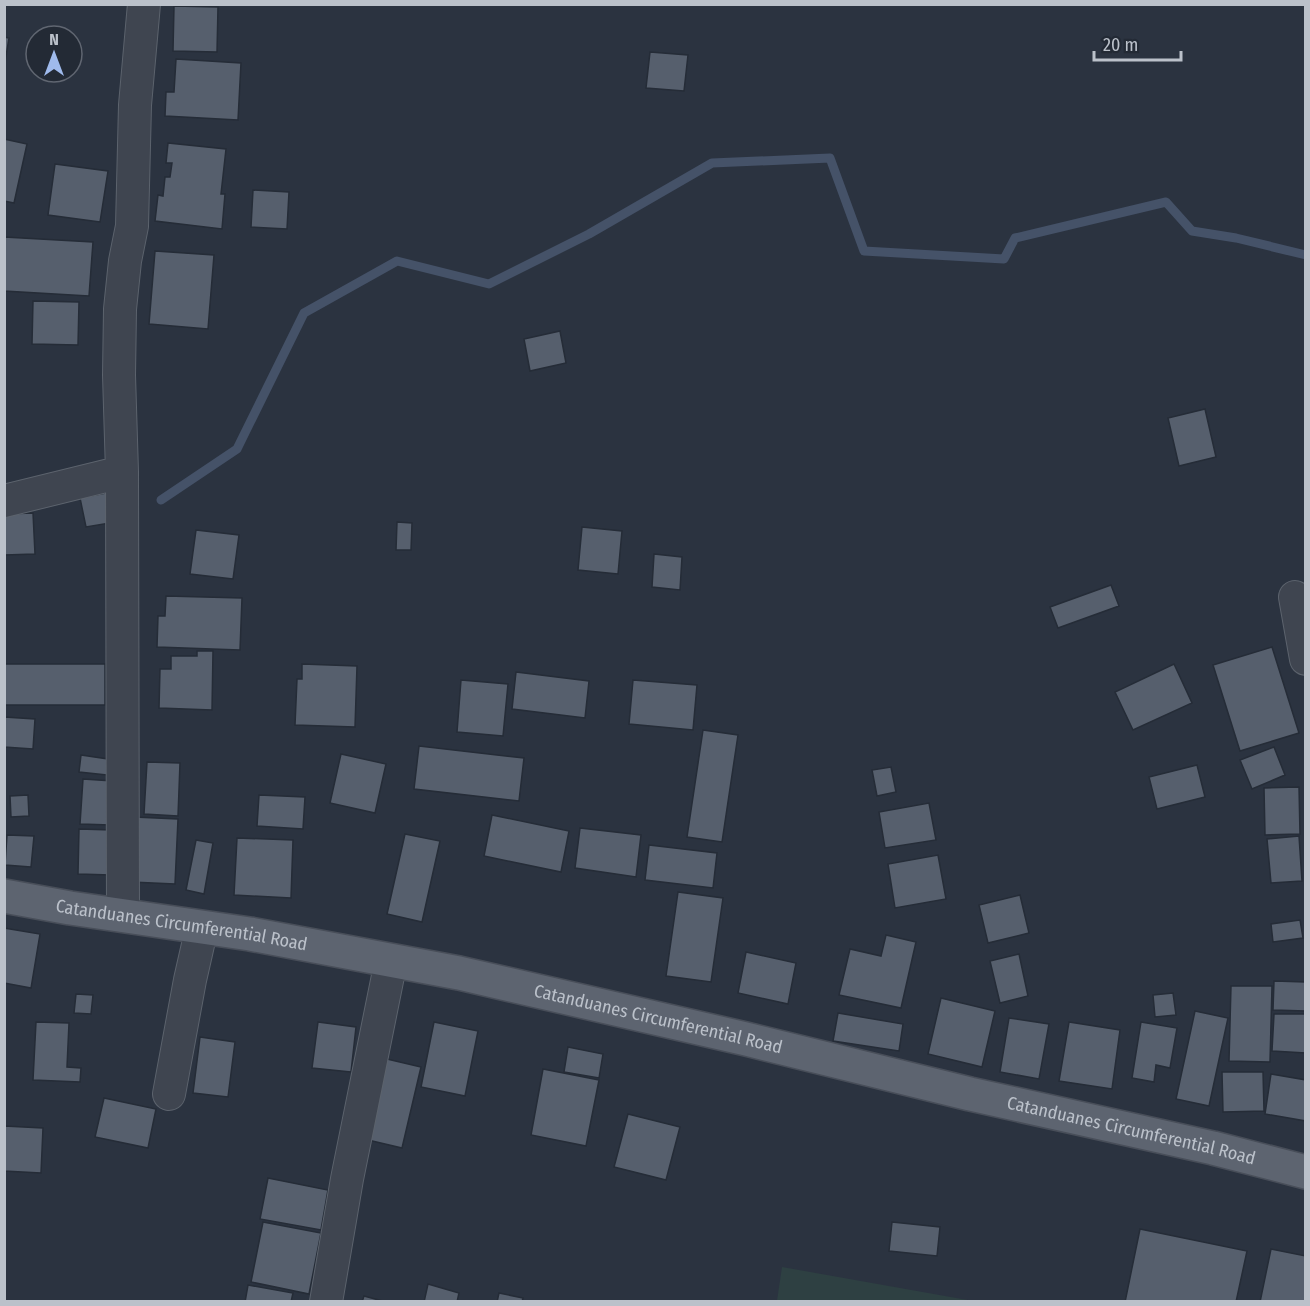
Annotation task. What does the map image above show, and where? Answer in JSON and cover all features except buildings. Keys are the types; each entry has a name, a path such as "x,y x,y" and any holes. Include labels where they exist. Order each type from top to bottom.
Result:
{"main road":[{"name":"Catanduanes Circumferential Road","path":"4,896 250,934 459,973 747,1039 970,1094 1214,1148 1305,1172"}],"street":[{"path":"123,915 120,309 125,261 132,226 135,105 144,4"},
{"path":"4,501 122,472"},
{"path":"1295,597 1305,659"},
{"path":"169,1094 202,927"},
{"path":"326,1302 347,1179 391,961"}],"shaded area":[{"path":"782,1267 973,1301 777,1301"}],"waterway":[{"path":"161,500 237,449 304,313 397,261 489,284 589,234 712,163 830,158 864,251 1004,259 1015,238 1166,202 1192,231 1236,238 1306,255"}]}
